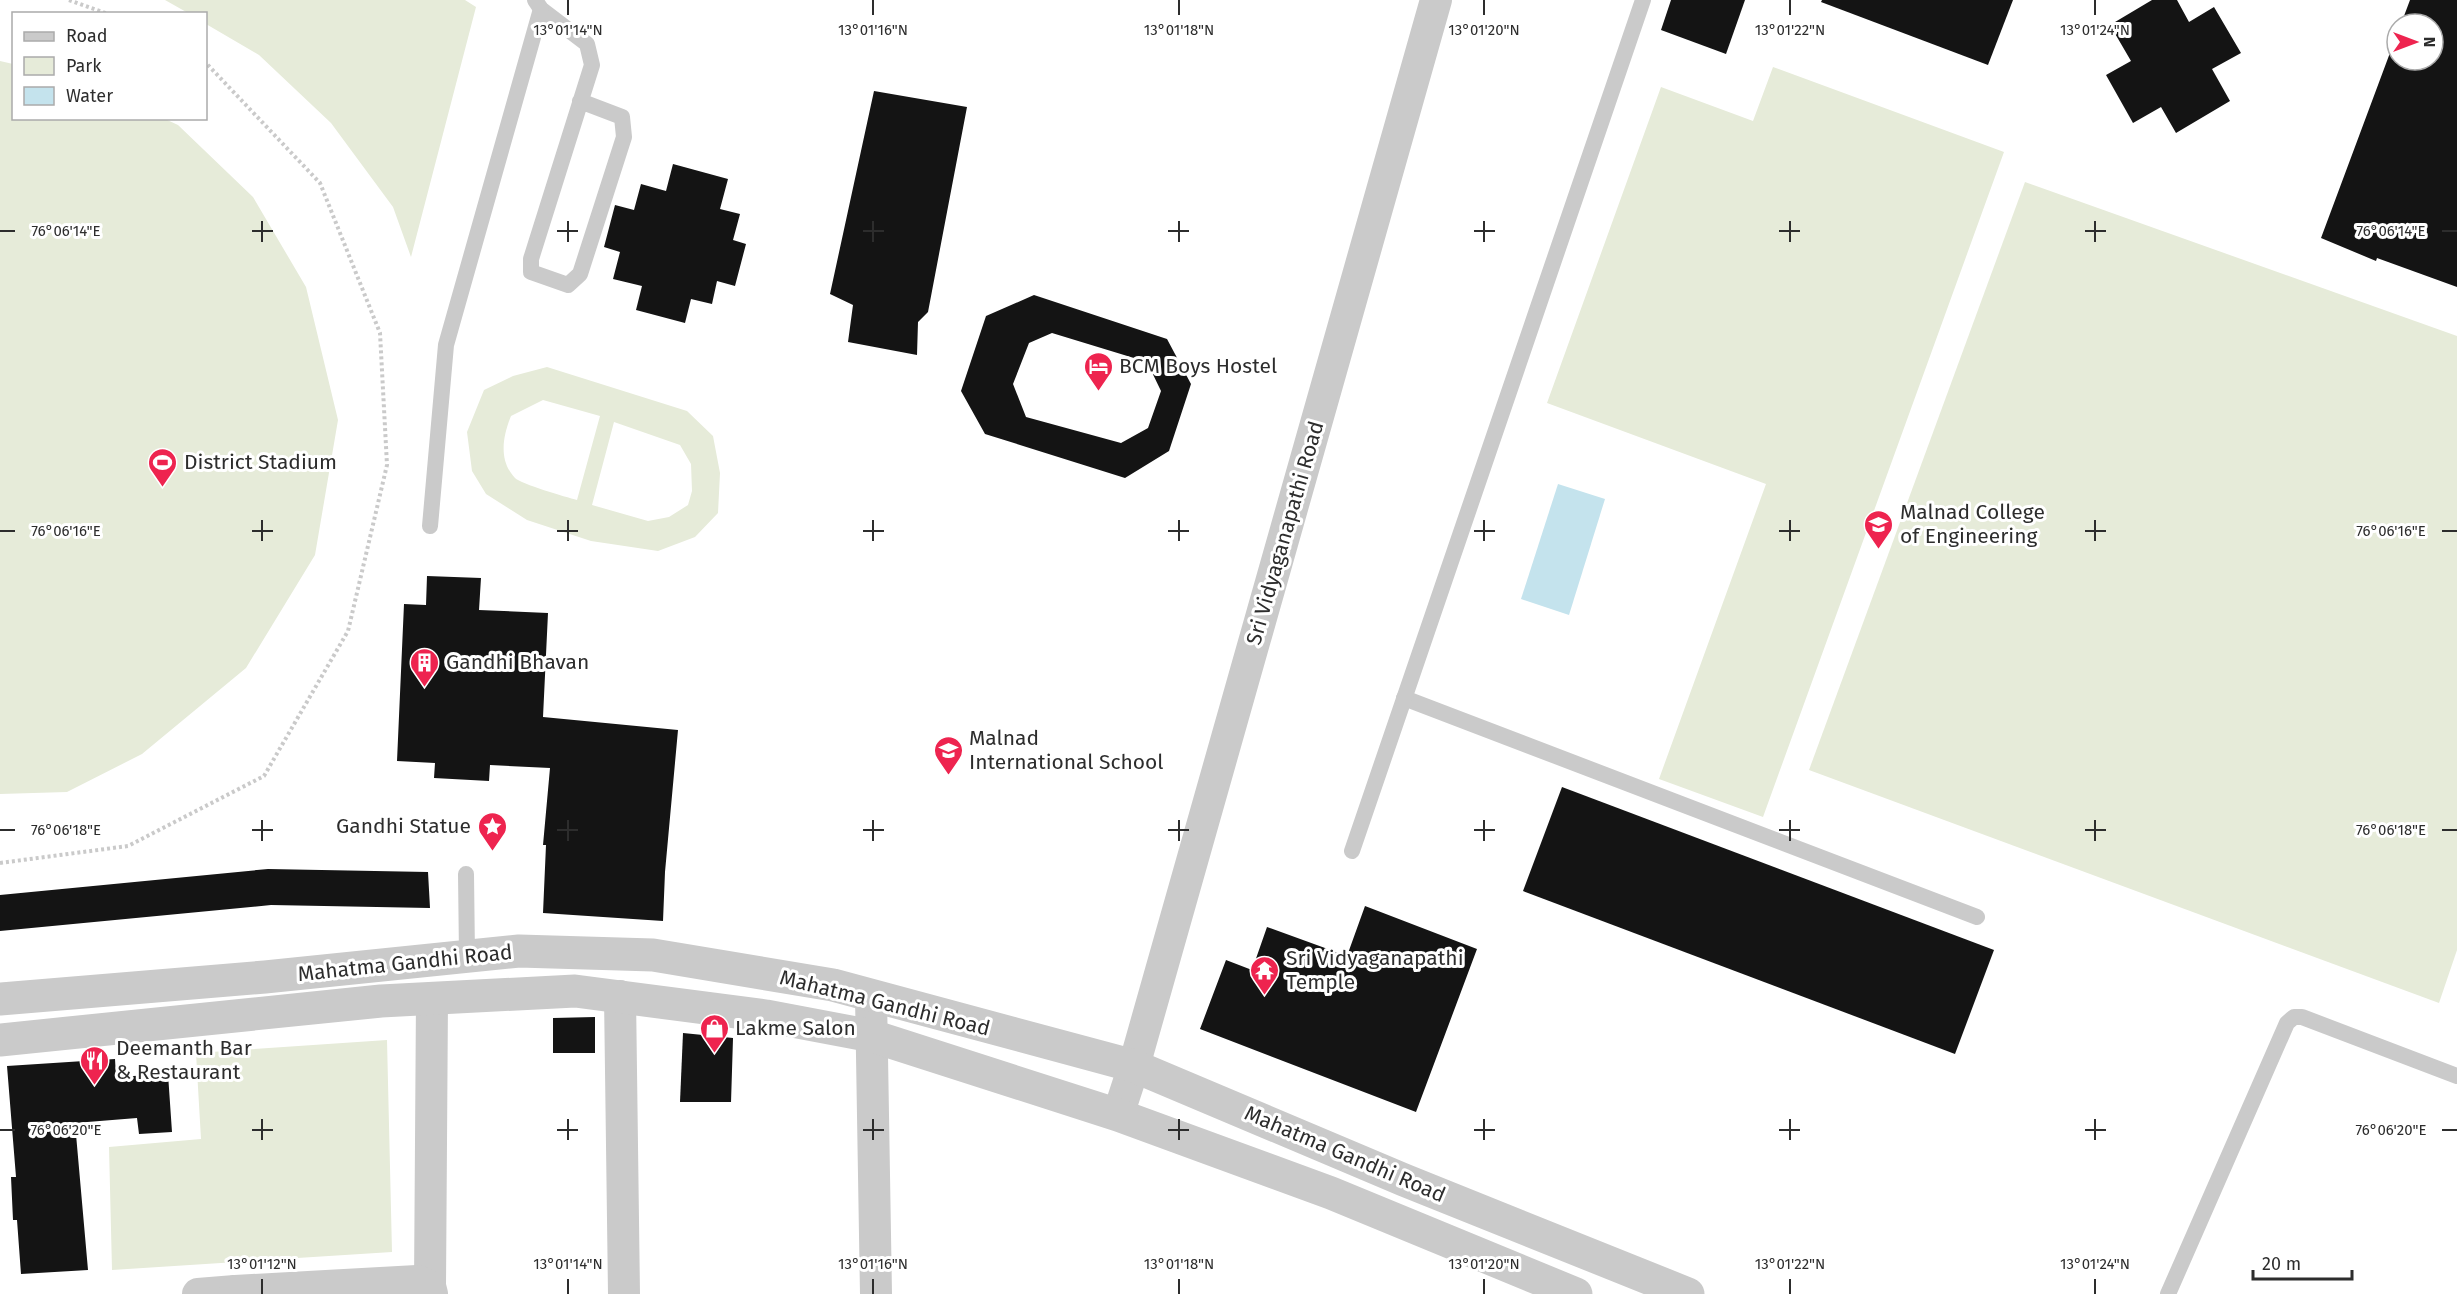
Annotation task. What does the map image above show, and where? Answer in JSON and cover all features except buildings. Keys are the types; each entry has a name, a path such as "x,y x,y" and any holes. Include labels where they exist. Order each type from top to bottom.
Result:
{"street":[{"name":"Sri Vidyaganapathi Road","path":"1118,1115 1134,1066 1436,0"},
{"name":"Mahatma Gandhi Road","path":"0,999 265,977 519,951 653,955 833,986 1134,1066 1404,1180 1688,1294"},
{"name":"Mahatma Gandhi Road","path":"0,1040 381,1001 575,991 766,1016 872,1036 1118,1115 1331,1193 1576,1294"},
{"path":"620,996 624,1294"},
{"path":"871,996 876,1294"},
{"path":"431,1290 432,998"},
{"path":"198,1294 417,1281 431,1290"}],"lane":[{"path":"1352,851 1643,0"},
{"path":"430,526 446,345 538,5 587,44 592,65 580,101 531,259 531,272 568,285 580,274 624,137 622,117 580,101"},
{"path":"1404,698 1977,917"},
{"path":"466,874 467,956"},
{"path":"2168,1294 2287,1023 2294,1017 2302,1017 2457,1076"}],"path":[{"path":"69,0 102,12"},
{"path":"0,863 128,846 264,776 348,631 387,465 380,333 320,183 207,64"}],"green space":[{"path":"165,0 465,0 476,7 411,257 393,207 331,123 259,55 207,25 207,12 186,12"},
{"name":"District Stadium","path":"0,61 12,64 12,120 167,120 178,125 253,197 306,287 338,420 315,555 246,668 142,754 67,792 0,794"},
{"path":"1773,67 2004,152 1763,817 1659,779 1766,484 1547,403 1661,87 1753,121"},
{"path":"2025,182 2457,336 2457,950 2439,1003 1809,770"},
{"path":"547,367 687,411 713,436 720,473 718,513 695,537 658,551 591,541 527,520 486,494 472,471 467,432 484,390 513,376","holes":["543,400 600,416 577,500 519,481 506,464 504,440 511,416","614,422 680,445 691,464 692,491 688,505 669,517 648,521 592,505"]},
{"path":"387,1040 392,1252 112,1270 109,1147 201,1139 196,1053"}],"water":[{"path":"1558,484 1605,499 1569,615 1521,599"}],"place":[{"name":"BCM Boys Hostel","path":"1098,392"},
{"name":"District Stadium","path":"163,488"},
{"name":"Malnad College of Engineering","path":"1879,550"},
{"name":"Gandhi Bhavan","path":"425,688"},
{"name":"Malnad International School","path":"948,776"},
{"name":"Gandhi Statue","path":"492,852"},
{"name":"Sri Vidyaganapathi Temple","path":"1265,996"},
{"name":"Lakme Salon","path":"714,1054"},
{"name":"Deemanth Bar & Restaurant","path":"95,1086"}]}
